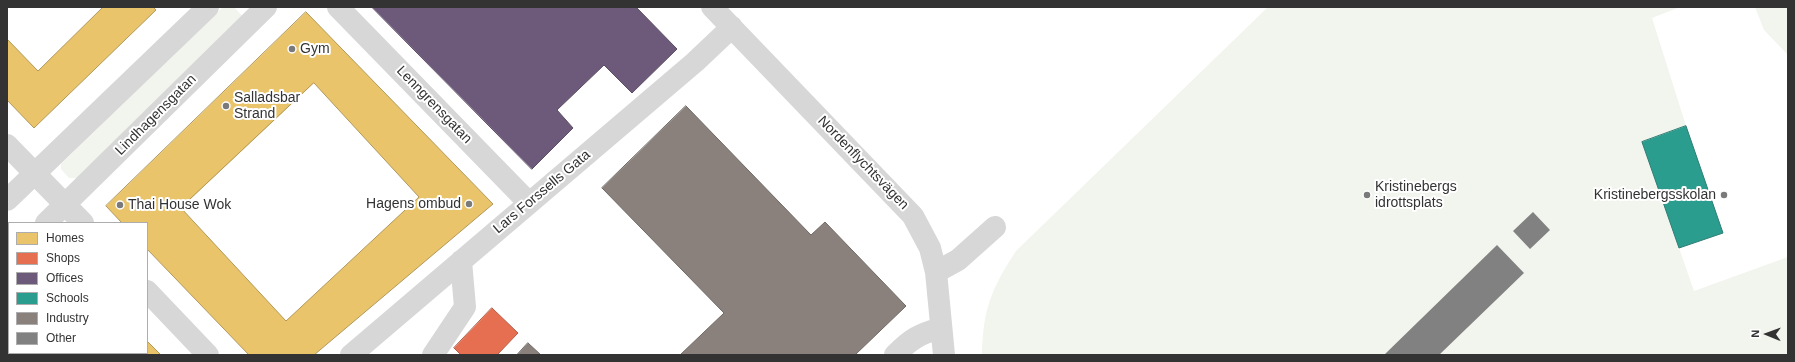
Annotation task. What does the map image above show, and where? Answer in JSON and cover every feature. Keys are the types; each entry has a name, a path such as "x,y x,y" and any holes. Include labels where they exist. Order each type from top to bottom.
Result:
{"street":[{"name":"Lindhagensgatan","path":"47,222 266,7"},
{"name":"Lenngrensgatan","path":"338,7 529,203"},
{"name":"Nordenflychtsvägen","path":"712,7 913,216 930,248 936,272 940,299 944,355"},
{"path":"7,200 200,10"},
{"name":"Lars Forssells Gata","path":"351,355 694,62 732,27"},
{"path":"7,145 64,206 82,222"},
{"path":"936,272 958,260 995,228"},
{"path":"433,355 465,307 461,261"},
{"path":"148,292 208,355"},
{"path":"895,355 910,340 921,334 941,328"}],"shaded area":[{"path":"223,7 234,7 243,17 77,178 69,178 61,169 61,164"},
{"name":"Kristinebergs idrottsplats","path":"1268,7 1680,7 1652,18 1686,126 1642,142 1694,291 1788,257 1788,355 982,355 984,325 990,300 1000,277 1016,251"},
{"path":"1755,7 1788,7 1788,55 1764,30"}],"building: Homes":[{"path":"101,7 153,7 156,10 34,128 7,100 7,39 38,71 102,8"},
{"path":"306,12 493,204 314,355 249,355 148,250 148,222 121,222 106,206","holes":["314,83 419,197 286,321 181,208"]},
{"path":"8,293 8,354 20,354 19,355 7,355"},
{"path":"148,342 161,355 94,354 148,354"}],"building: Shops":[{"path":"492,308 518,333 497,355 461,355 454,348"}],"building: Offices":[{"path":"372,7 636,7 677,49 632,93 604,65 557,110 573,128 532,169"}],"building: Schools":[{"path":"1686,126 1723,233 1679,248 1642,142"}],"building: Industry":[{"path":"686,106 811,235 825,222 906,306 855,355 680,355 724,313 602,188"},
{"path":"528,343 541,355 517,355"}],"building: Other":[{"path":"1533,212 1550,230 1530,249 1513,231"},
{"path":"1497,245 1524,273 1439,355 1384,355"}],"place":[{"name":"Gym","path":"292,49"},
{"name":"Salladsbar Strand","path":"226,106"},
{"name":"Kristinebergs idrottsplats","path":"1367,195"},
{"name":"Kristinebergsskolan","path":"1724,195"},
{"name":"Hagens ombud","path":"469,204"},
{"name":"Thai House Wok","path":"120,205"}]}
